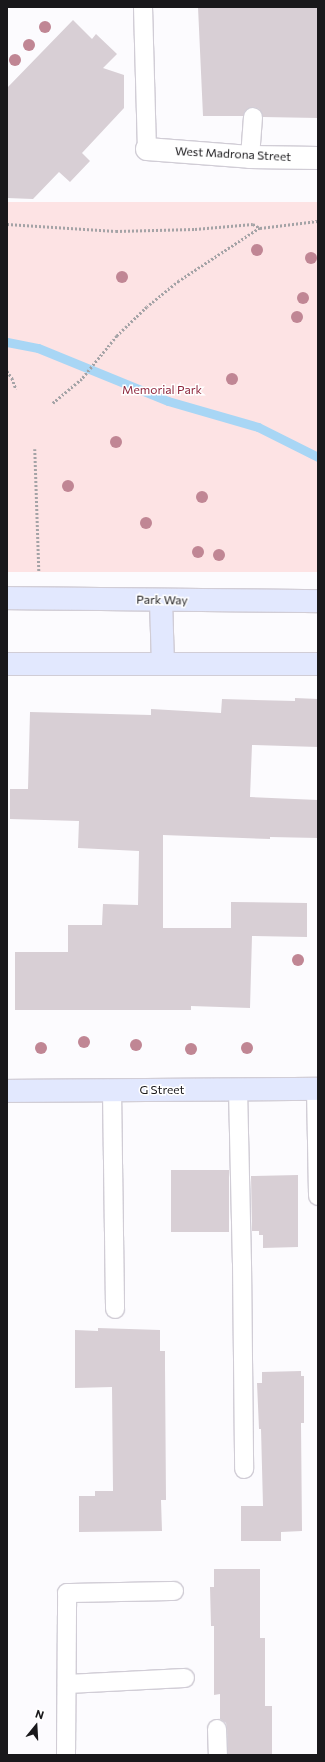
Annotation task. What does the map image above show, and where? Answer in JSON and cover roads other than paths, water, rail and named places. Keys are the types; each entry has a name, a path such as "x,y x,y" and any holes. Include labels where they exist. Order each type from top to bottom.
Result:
{"street":[{"name":"West Madrona Street","path":"148,149 250,157 318,158"},
{"name":"Park Way","path":"7,598 160,601 318,601"},
{"path":"160,601 163,664"},
{"path":"7,664 318,664"},
{"name":"G Street","path":"7,1091 317,1089"}],"lane":[{"path":"143,7 148,149"},
{"path":"250,157 252,116"},
{"path":"238,1089 242,1262 244,1469"},
{"path":"317,1089 318,1196"},
{"path":"112,1090 115,1309"},
{"path":"66,1755 67,1593 174,1591"},
{"path":"66,1684 185,1678"},
{"path":"217,1729 218,1755"}],"waterway":[{"path":"7,342 38,348 168,401 258,427 318,457"}],"park label":[{"name":"Memorial Park","path":"162,390"}]}
